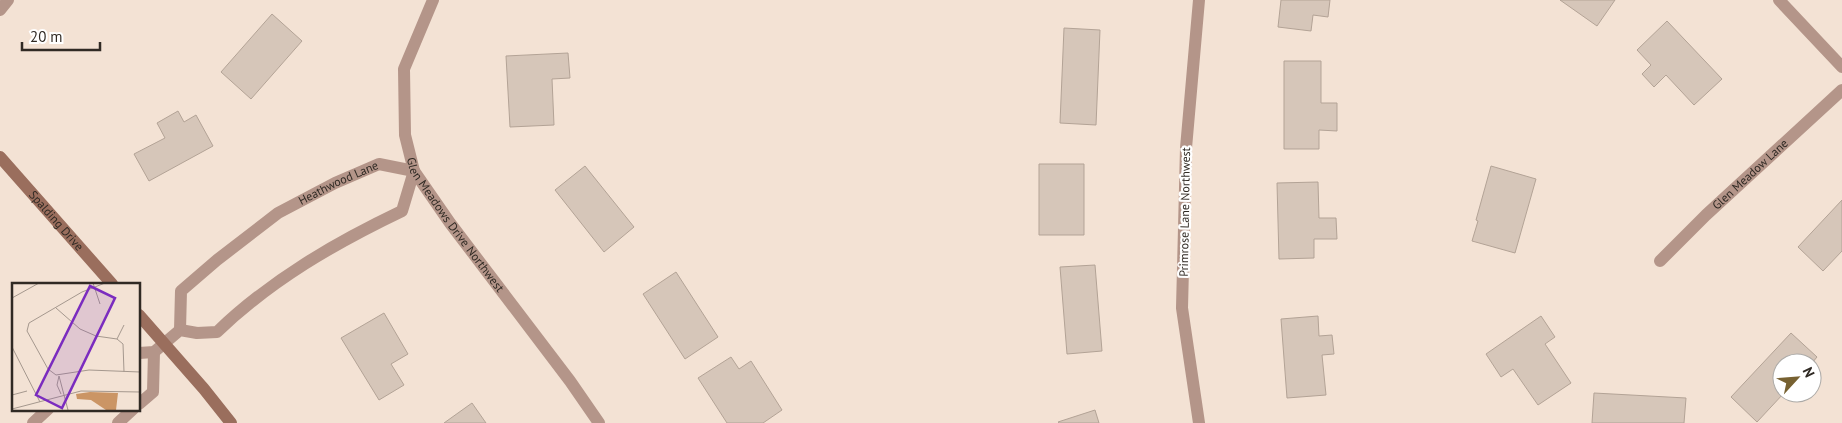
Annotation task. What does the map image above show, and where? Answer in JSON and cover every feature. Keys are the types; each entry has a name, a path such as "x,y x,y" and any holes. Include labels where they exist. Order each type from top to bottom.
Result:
{"main road":[{"name":"Spalding Drive","path":"0,156 111,283"},
{"path":"140,316 231,423"}],"street":[{"path":"0,10 8,0"},
{"name":"Glen Meadows Drive Northwest","path":"433,0 404,69 405,135 414,171 450,223 570,381 599,423"},
{"name":"Primrose Lane Northwest","path":"1199,0 1186,148 1182,308 1200,423"},
{"path":"1780,0 1842,67"},
{"name":"Glen Meadow Lane","path":"1660,261 1706,215 1842,90"},
{"name":"Heathwood Lane","path":"180,330 180,291 216,260 278,213 335,183 379,164 414,171"},
{"path":"140,353 154,352 180,330 197,333 217,332 244,307 312,259 402,211 414,171"},
{"path":"140,403 152,392 154,352"},
{"path":"37,422 47,410"},
{"path":"118,423 132,410"}],"building":[{"path":"1281,0 1330,0 1328,17 1313,15 1311,31 1278,27"},
{"path":"1560,0 1615,0 1597,26"},
{"path":"272,14 302,41 251,99 221,72"},
{"path":"1667,21 1722,79 1694,105 1666,75 1654,87 1642,74 1651,65 1637,50"},
{"path":"1064,28 1100,30 1096,125 1060,123"},
{"path":"568,53 570,78 552,79 554,125 510,127 506,56"},
{"path":"1284,61 1321,61 1321,103 1337,103 1337,131 1319,130 1319,149 1284,149"},
{"path":"178,111 184,122 196,115 213,146 149,181 134,154 165,138 157,123"},
{"path":"1039,164 1084,164 1084,235 1039,235"},
{"path":"585,166 634,227 604,252 555,190"},
{"path":"1491,166 1536,179 1515,253 1472,241"},
{"path":"1318,182 1319,218 1336,218 1337,239 1314,239 1314,258 1279,259 1277,183"},
{"path":"1842,200 1842,251 1823,271 1798,247"},
{"path":"1095,265 1102,351 1067,354 1060,267"},
{"path":"676,272 718,337 685,359 643,294"},
{"path":"384,313 408,354 391,364 404,385 379,400 341,338"},
{"path":"1318,316 1319,336 1332,335 1334,354 1322,355 1326,395 1287,398 1281,319"},
{"path":"1541,316 1555,337 1545,344 1571,383 1538,405 1513,369 1501,377 1486,354"},
{"path":"1791,333 1813,353 1772,353"},
{"path":"1772,353 1772,403 1775,403 1757,422 1731,397"},
{"path":"731,357 739,369 751,361 782,410 763,423 727,423 698,378"},
{"path":"1594,393 1686,398 1684,423 1592,423"},
{"path":"472,403 486,423 444,423"},
{"path":"1095,410 1099,423 1058,422"}]}
